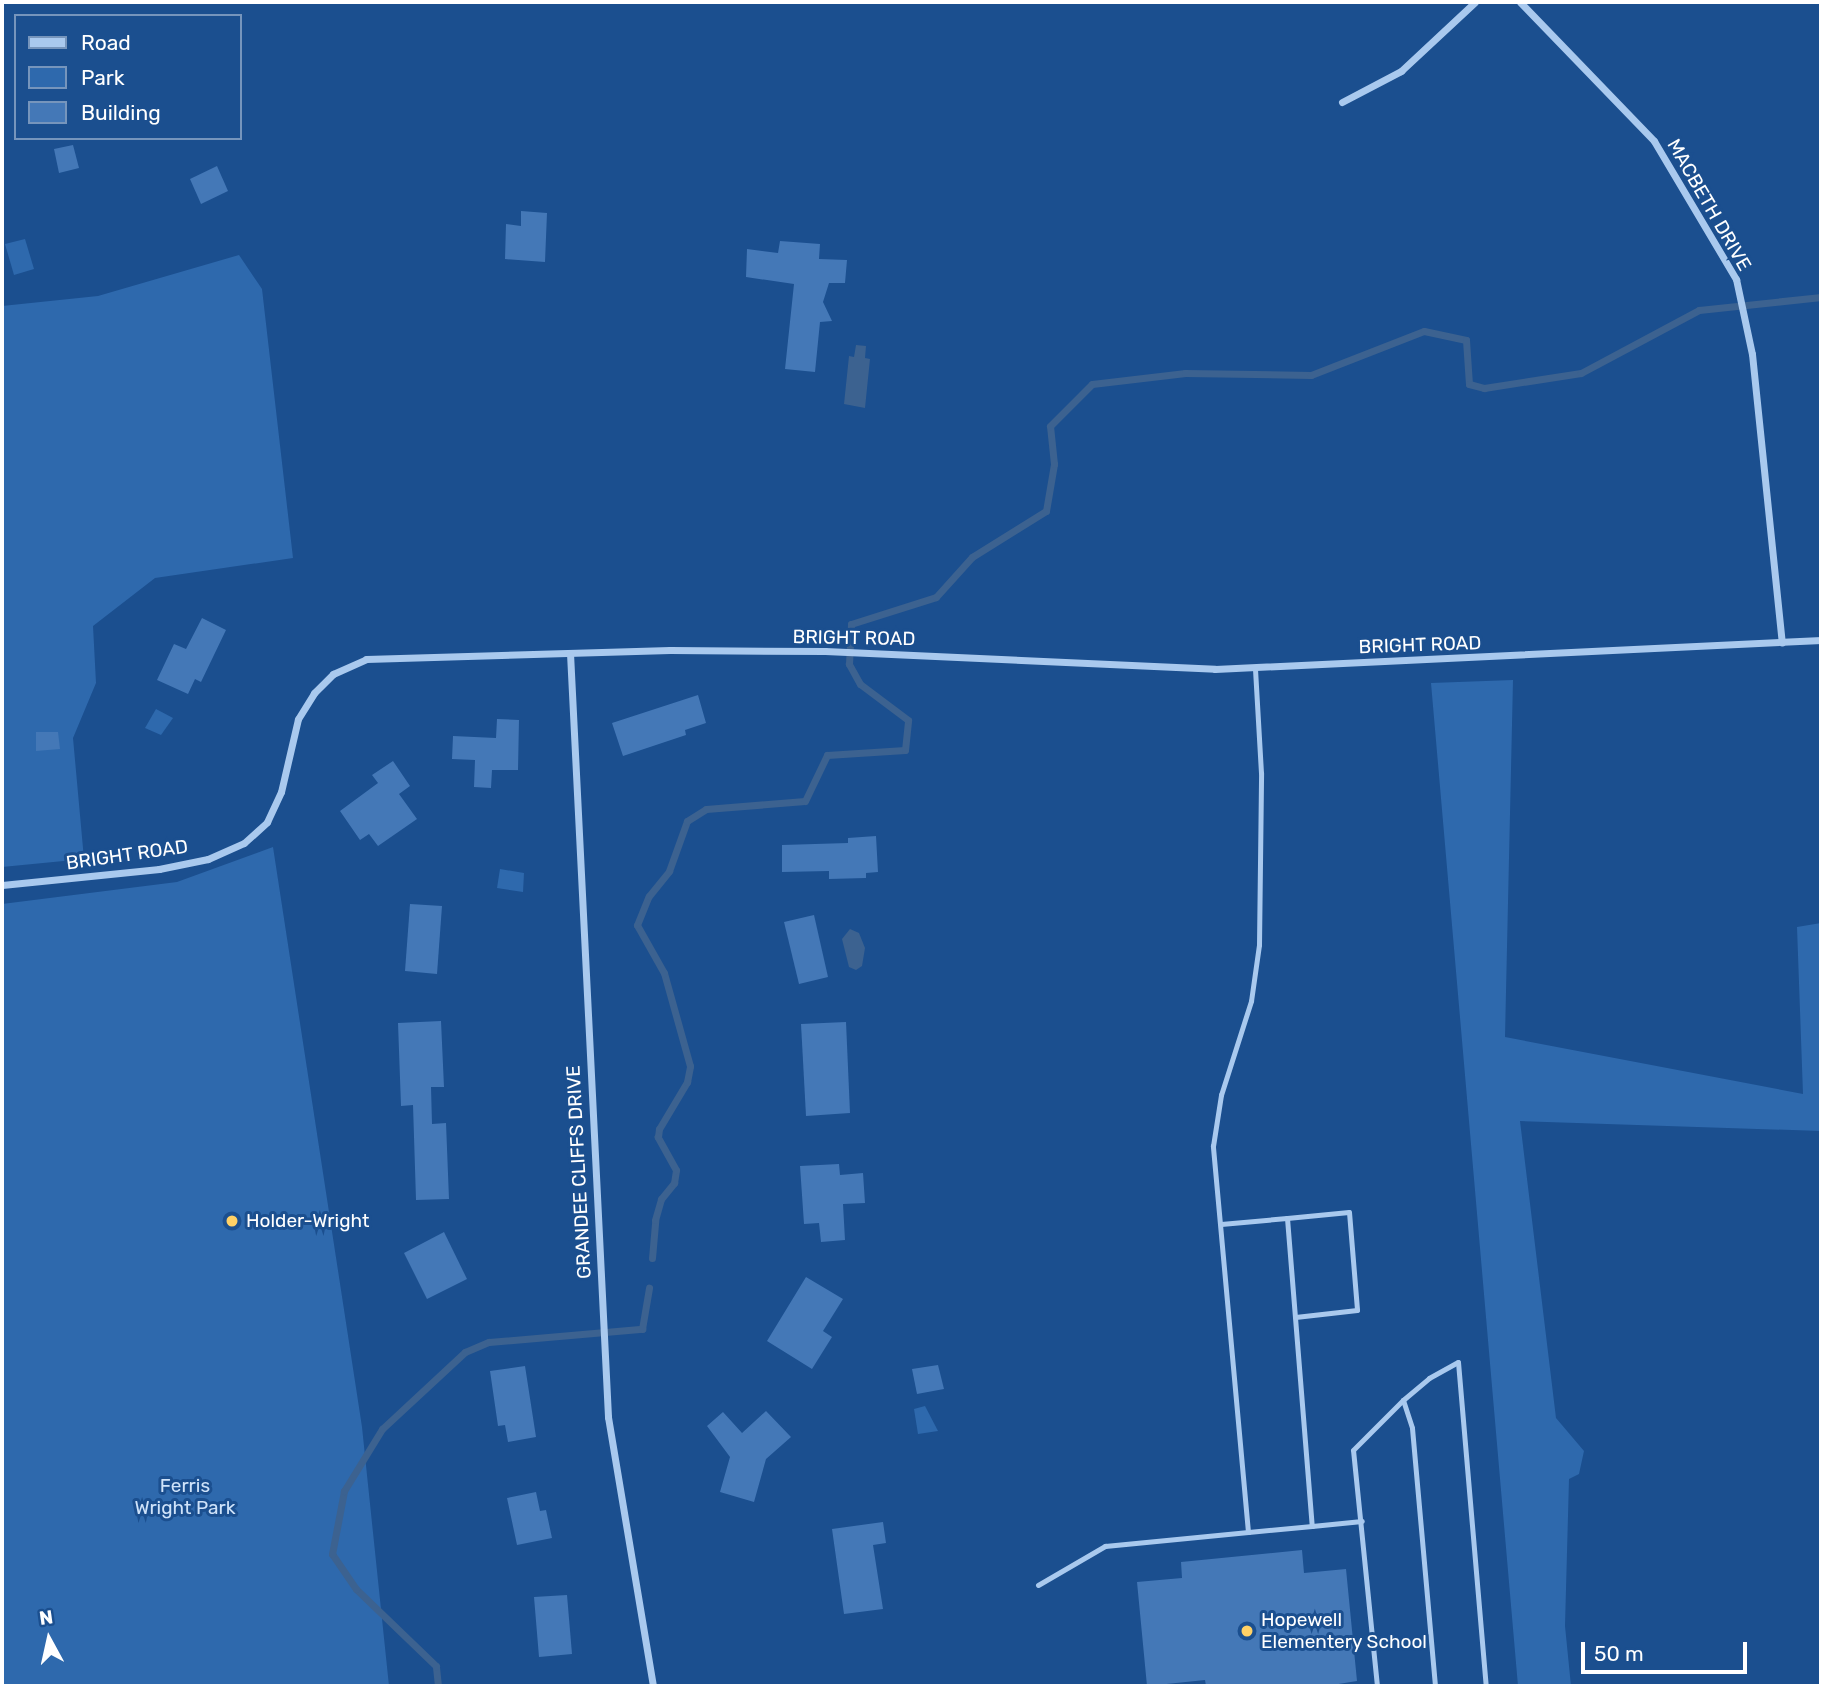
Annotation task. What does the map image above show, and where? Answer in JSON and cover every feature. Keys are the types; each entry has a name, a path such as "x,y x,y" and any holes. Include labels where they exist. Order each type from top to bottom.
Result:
{"street":[{"path":"1342,103 1401,71 1475,2"},
{"name":"MACBETH DRIVE","path":"1520,2 1654,141 1736,279 1745,318 1782,642"},
{"name":"BRIGHT ROAD","path":"2,886 159,869 208,859 244,843 267,822 281,792 298,719 314,693 334,674 366,659 570,653 825,651 1149,669 1255,668 1821,640"},
{"name":"GRANDEE CLIFFS DRIVE","path":"570,653 608,1417 653,1686"}],"lane":[{"path":"1248,1532 1213,1146 1221,1096 1251,1001 1259,944 1261,773 1255,668"},
{"path":"1221,1224 1349,1212 1357,1310 1295,1317"},
{"path":"1287,1218 1312,1526"},
{"path":"1377,1686 1353,1450 1429,1378 1458,1362 1486,1686"},
{"path":"1403,1400 1412,1427 1435,1686"},
{"path":"1038,1585 1105,1546 1362,1521"}],"green space":[{"path":"25,239 34,269 14,275 5,244"},
{"path":"239,255 262,289 293,558 155,578 93,626 96,683 73,738 84,859 2,867 2,306 98,296"},
{"path":"1513,680 1505,1037 1803,1094 1797,927 1821,923 1821,1131 1520,1121 1556,1418 1584,1451 1579,1474 1569,1479 1565,1626 1571,1686 1518,1686 1431,683"},
{"path":"156,709 173,718 161,735 145,728"},
{"name":"Ferris Wright Park","path":"273,847 362,1427 389,1686 2,1686 2,904 177,882"},
{"path":"500,869 524,873 523,892 497,888"},
{"path":"925,1406 938,1431 918,1434 914,1409"}],"shaded area":[{"path":"856,345 866,346 865,358 870,359 865,408 844,404 849,356 854,357"},
{"path":"850,929 859,933 865,948 862,966 856,970 849,967 842,939"}],"building":[{"path":"73,145 79,168 59,173 54,149"},
{"path":"217,166 228,191 201,204 190,179"},
{"path":"521,211 547,213 545,262 505,259 506,224 521,226"},
{"path":"780,241 820,244 819,259 847,260 845,283 829,283 823,302 832,321 820,322 815,372 785,369 794,284 746,277 747,249 778,253"},
{"path":"202,618 226,630 201,682 195,679 188,694 157,680 174,644 186,649"},
{"path":"698,695 706,723 685,730 686,735 623,756 612,723"},
{"path":"497,719 519,720 518,770 492,770 491,788 474,787 475,760 452,759 453,736 496,738"},
{"path":"36,732 58,732 60,749 36,751"},
{"path":"393,761 410,786 399,794 417,819 378,846 369,834 360,840 340,811 378,783 372,775"},
{"path":"876,836 878,872 866,873 866,878 829,879 829,871 782,872 782,845 848,843 848,838"},
{"path":"410,904 442,906 437,974 405,971"},
{"path":"814,915 828,977 799,984 784,922"},
{"path":"441,1021 444,1087 431,1087 432,1124 446,1123 449,1199 416,1200 413,1105 401,1106 398,1023"},
{"path":"846,1022 850,1113 806,1116 801,1024"},
{"path":"839,1164 840,1175 863,1173 865,1203 843,1204 845,1240 821,1242 819,1223 804,1224 800,1166"},
{"path":"444,1232 467,1279 427,1299 404,1253"},
{"path":"806,1277 843,1299 823,1331 832,1337 812,1369 767,1341"},
{"path":"938,1365 944,1389 917,1394 912,1369"},
{"path":"525,1366 536,1437 508,1442 505,1425 498,1426 490,1371"},
{"path":"766,1411 791,1437 766,1459 754,1502 720,1492 730,1457 707,1426 723,1412 742,1433"},
{"path":"536,1492 540,1511 546,1510 552,1538 517,1545 507,1498"},
{"path":"883,1522 886,1543 873,1545 883,1609 844,1614 832,1529"},
{"name":"Hopewell Elementery School","path":"1302,1550 1304,1573 1346,1569 1357,1681 1326,1686 1206,1686 1205,1680 1147,1686 1137,1582 1182,1578 1181,1562"},
{"path":"567,1595 572,1654 539,1657 534,1597"}],"waterway":[{"path":"652,1258 655,1220 661,1199 674,1183 676,1170 658,1137 659,1129 687,1082 690,1066 664,973 637,925 649,896 669,871 687,821 706,809 805,801 827,755 905,750 908,720 860,684 849,664 851,624 936,597 972,557 1046,511 1054,464 1050,426 1092,384 1185,373 1311,375 1424,331 1466,340 1469,384 1484,388 1581,373 1699,310 1821,297"},
{"path":"438,1686 436,1666 356,1589 332,1554 344,1491 382,1429 465,1352 489,1342 642,1329 649,1288"}],"place":[{"name":"Holder-Wright","path":"232,1221"},
{"name":"Hopewell Elementery School","path":"1247,1631"}]}
